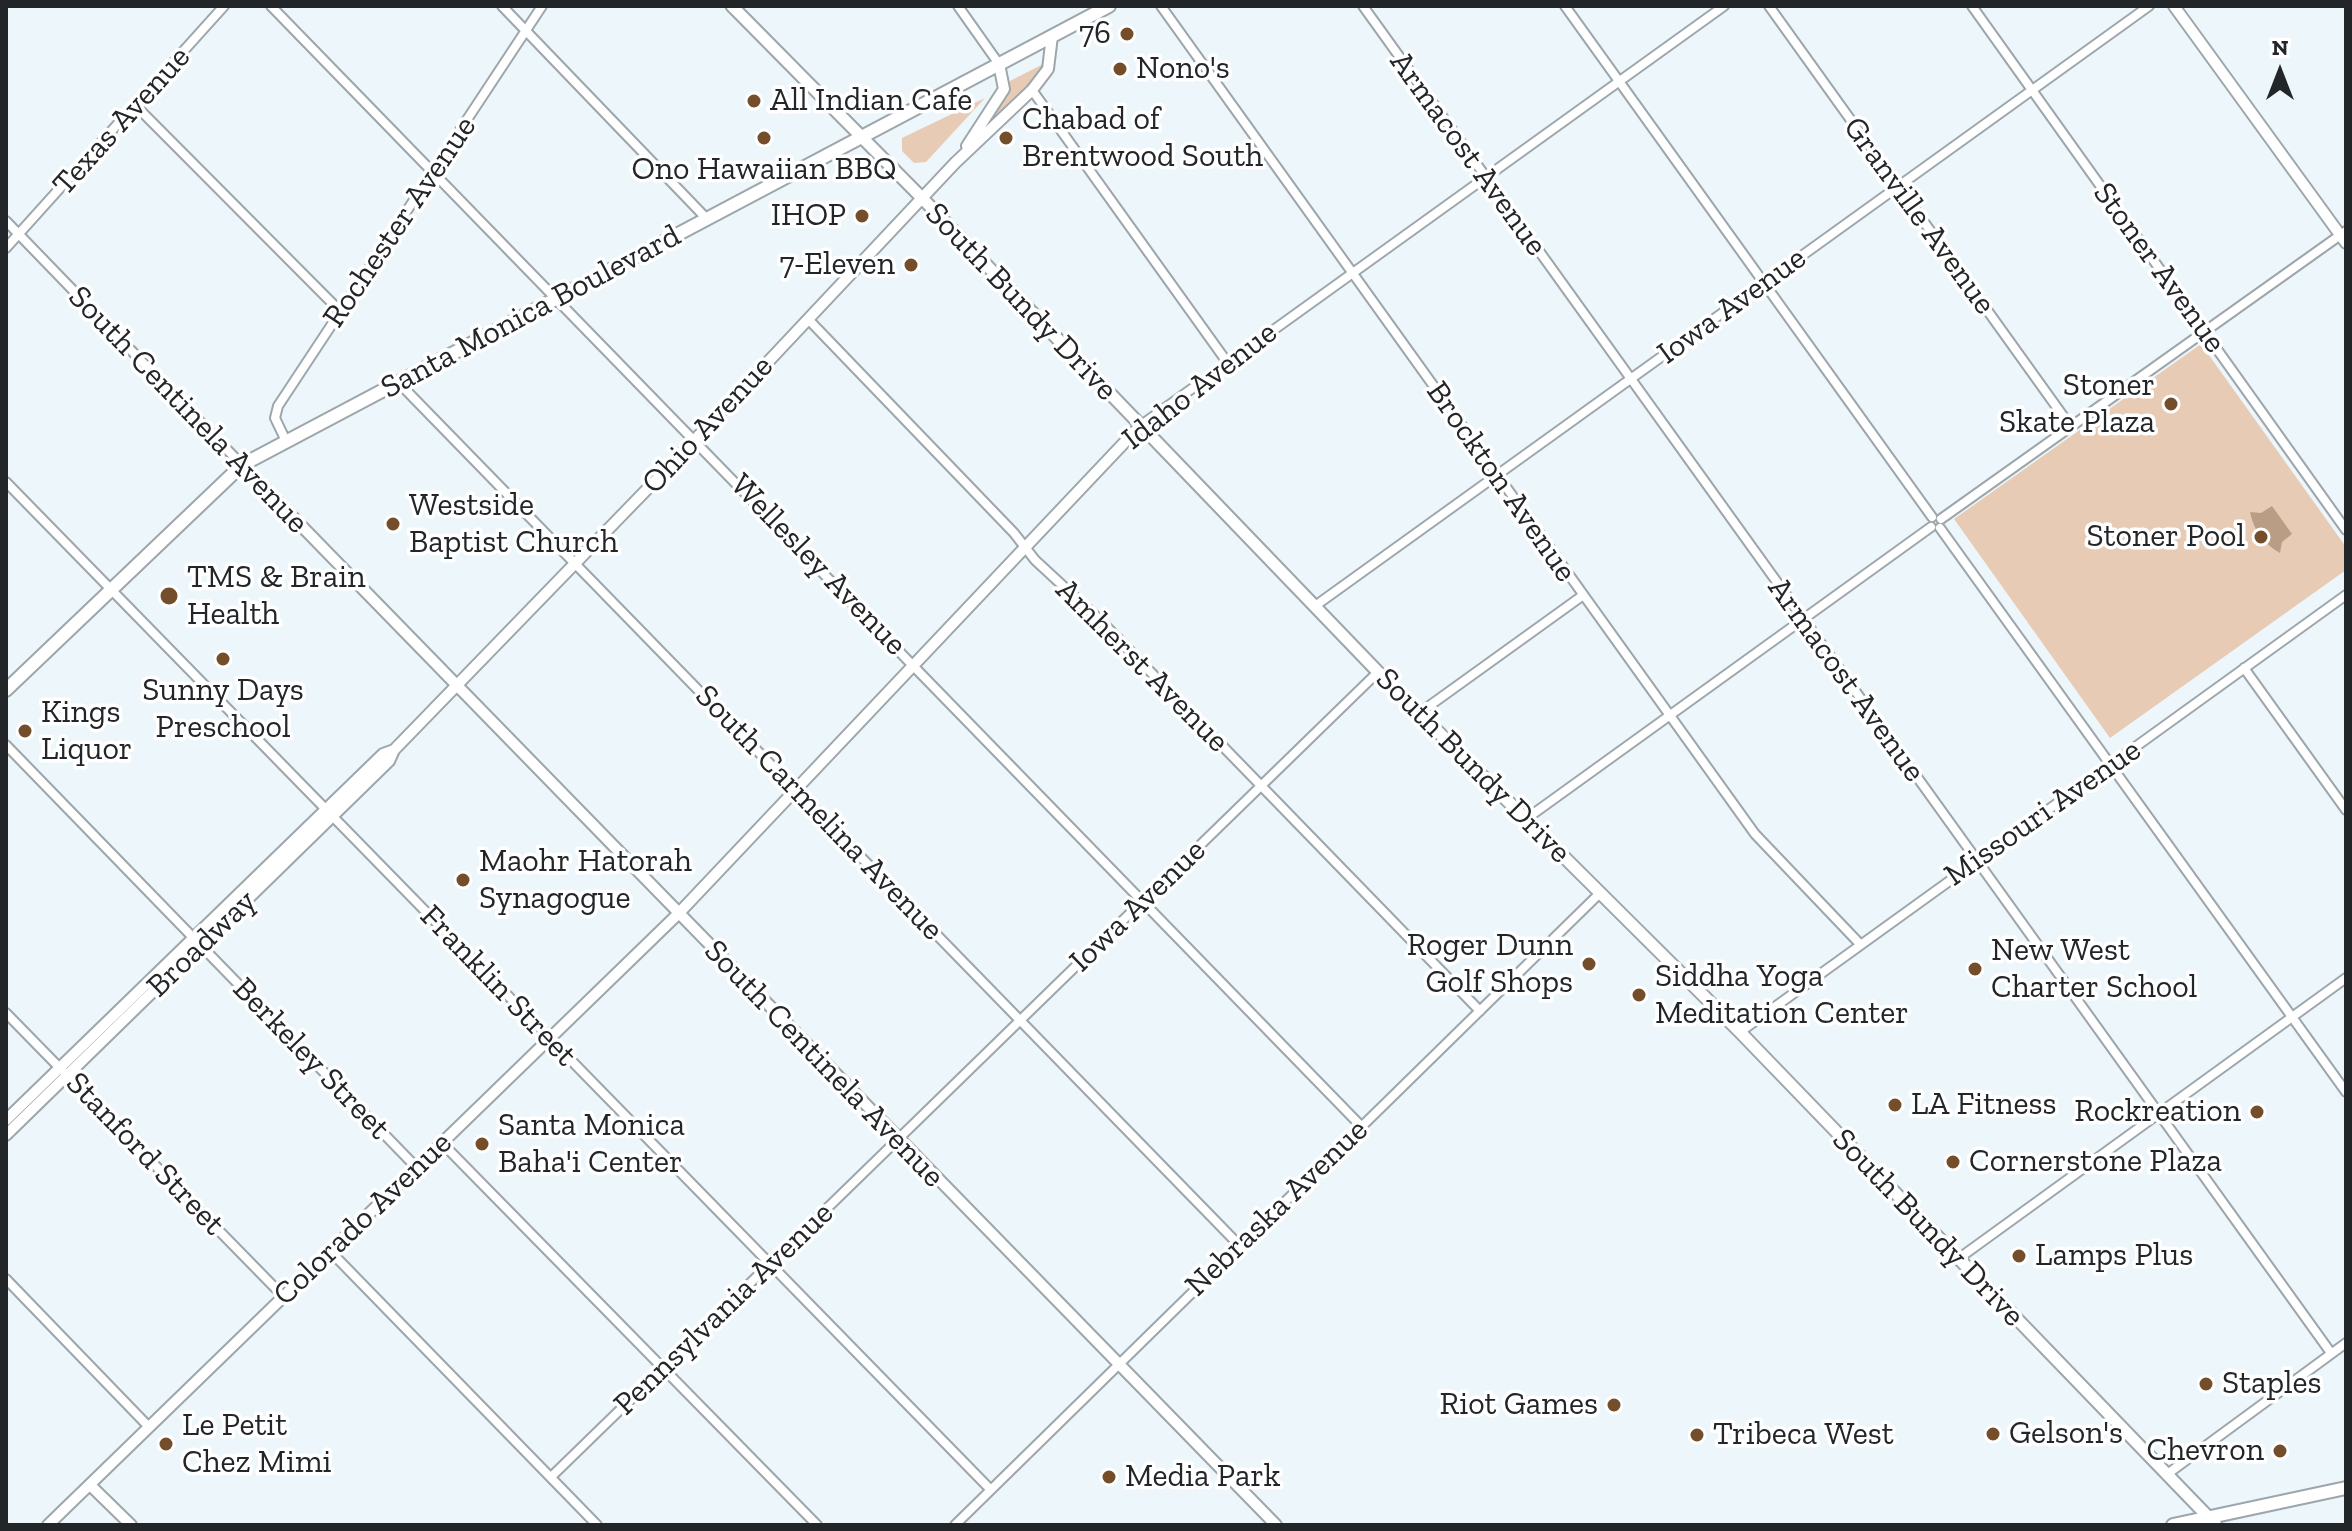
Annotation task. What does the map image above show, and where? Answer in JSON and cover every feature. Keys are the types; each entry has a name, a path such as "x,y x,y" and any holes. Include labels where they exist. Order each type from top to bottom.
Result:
{"main road":[{"name":"South Bundy Drive","path":"732,6 859,138 922,198 1418,714 1740,1032 2212,1521"},
{"name":"Santa Monica Boulevard","path":"6,690 242,465 1109,6"},
{"path":"2173,1525 2212,1521 2346,1488"}],"street":[{"name":"Texas Avenue","path":"6,248 224,6"},
{"name":"Wellesley Avenue","path":"271,6 431,173 915,664 1361,1126"},
{"path":"502,6 707,219"},
{"name":"Rochester Avenue","path":"286,441 275,418 278,406 542,6"},
{"path":"958,6 999,64"},
{"name":"Brockton Avenue","path":"1161,6 1755,834 1859,943"},
{"name":"Armacost Avenue","path":"1363,6 2331,1353"},
{"path":"1565,6 2346,1092"},
{"name":"Idaho Avenue","path":"678,914 1140,426 1724,6"},
{"name":"Granville Avenue","path":"1769,6 2071,427"},
{"name":"Stoner Avenue","path":"1972,6 2346,530"},
{"name":"Iowa Avenue","path":"1315,606 2149,6"},
{"path":"1526,819 2204,331 2344,237 2174,6"},
{"name":"Ohio Avenue","path":"459,686 955,163 1032,90 1048,69 1052,36"},
{"name":"Ohio Avenue","path":"955,163 1004,89 999,64"},
{"path":"1032,90 1227,362"},
{"path":"136,106 340,311"},
{"name":"South Centinela Avenue","path":"6,221 1276,1525"},
{"name":"Amherst Avenue","path":"808,319 1045,570 1102,622 1480,1011"},
{"name":"South Carmelina Avenue","path":"398,382 1239,1245"},
{"name":"Franklin Street","path":"6,482 990,1489"},
{"name":"Missouri Avenue","path":"1740,1032 1859,943 2346,595"},
{"path":"1418,714 1582,596"},
{"path":"2244,668 2346,810"},
{"name":"Iowa Avenue","path":"898,1139 1378,672"},
{"name":"Broadway","path":"6,1120 63,1071 329,813 389,761 394,750 459,686"},
{"name":"Berkeley Street","path":"6,745 416,1167"},
{"name":"Nebraska Avenue","path":"955,1525 1600,893"},
{"name":"Colorado Avenue","path":"48,1525 678,914"},
{"path":"1958,1259 2346,978"},
{"name":"Stanford Street","path":"6,1013 283,1296"},
{"name":"Broadway","path":"6,1135 63,1071"},
{"name":"Pennsylvania Avenue","path":"551,1477 898,1139"},
{"path":"441,1142 817,1525"},
{"path":"330,1251 597,1525"},
{"path":"6,1279 149,1427"},
{"path":"2166,1475 2346,1343"},
{"path":"90,1485 131,1525"}],"shaded area":[{"path":"1045,63 1034,81 986,126 1008,91 1010,81"},
{"path":"985,98 926,162 914,163 902,151 902,138"},
{"path":"2201,344 2346,547 2346,570 2110,738 1954,519"},
{"path":"2272,506 2292,534 2282,542 2280,553 2260,536 2250,512 2261,513"}],"place":[{"name":"76","path":"1127,34"},
{"name":"Nono's","path":"1120,69"},
{"name":"All Indian Cafe","path":"754,101"},
{"name":"Ono Hawaiian BBQ","path":"764,138"},
{"name":"Chabad of Brentwood South","path":"1006,138"},
{"name":"IHOP","path":"862,216"},
{"name":"7-Eleven","path":"911,265"},
{"name":"Stoner Skate Plaza","path":"2171,404"},
{"name":"Westside Baptist Church","path":"393,524"},
{"name":"Stoner Pool","path":"2261,537"},
{"name":"TMS & Brain Health","path":"169,596"},
{"name":"Sunny Days Preschool","path":"223,659"},
{"name":"Kings Liquor","path":"25,731"},
{"name":"Maohr Hatorah Synagogue","path":"463,880"},
{"name":"Roger Dunn Golf Shops","path":"1589,964"},
{"name":"New West Charter School","path":"1975,969"},
{"name":"Siddha Yoga Meditation Center","path":"1639,995"},
{"name":"LA Fitness","path":"1895,1105"},
{"name":"Rockreation","path":"2257,1112"},
{"name":"Santa Monica Baha'i Center","path":"482,1144"},
{"name":"Cornerstone Plaza","path":"1953,1162"},
{"name":"Lamps Plus","path":"2019,1256"},
{"name":"Staples","path":"2206,1384"},
{"name":"Riot Games","path":"1614,1405"},
{"name":"Gelson's","path":"1993,1434"},
{"name":"Tribeca West","path":"1697,1435"},
{"name":"Le Petit Chez Mimi","path":"166,1444"},
{"name":"Chevron","path":"2280,1451"},
{"name":"Media Park","path":"1109,1477"}]}
